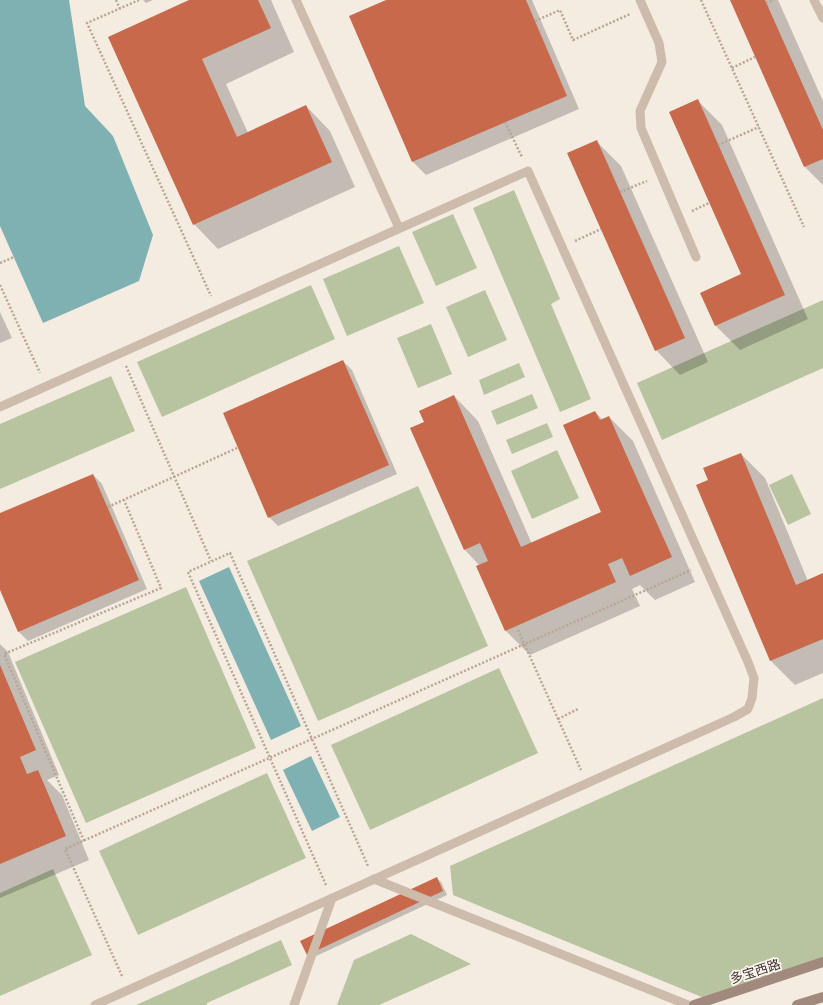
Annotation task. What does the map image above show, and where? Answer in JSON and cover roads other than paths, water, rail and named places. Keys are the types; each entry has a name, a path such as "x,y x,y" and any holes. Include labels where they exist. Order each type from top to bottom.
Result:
{"street":[{"name":"多宝西路","path":"694,1005 823,962"},
{"path":"797,1005 823,996"}],"lane":[{"path":"296,0 398,228"},
{"path":"814,0 823,18"},
{"path":"641,4 659,43 662,62 640,111 641,128 696,257"},
{"path":"0,407 216,309 528,171 754,678 752,698 748,709 734,717 95,1005"},
{"path":"374,879 688,1005"},
{"path":"294,1005 332,898"}],"water":[{"path":"0,0 69,0 85,106 113,136 153,235 139,281 43,323 0,226"},
{"path":"229,567 301,726 271,740 199,581"},
{"path":"311,756 340,817 312,831 283,770"}]}
